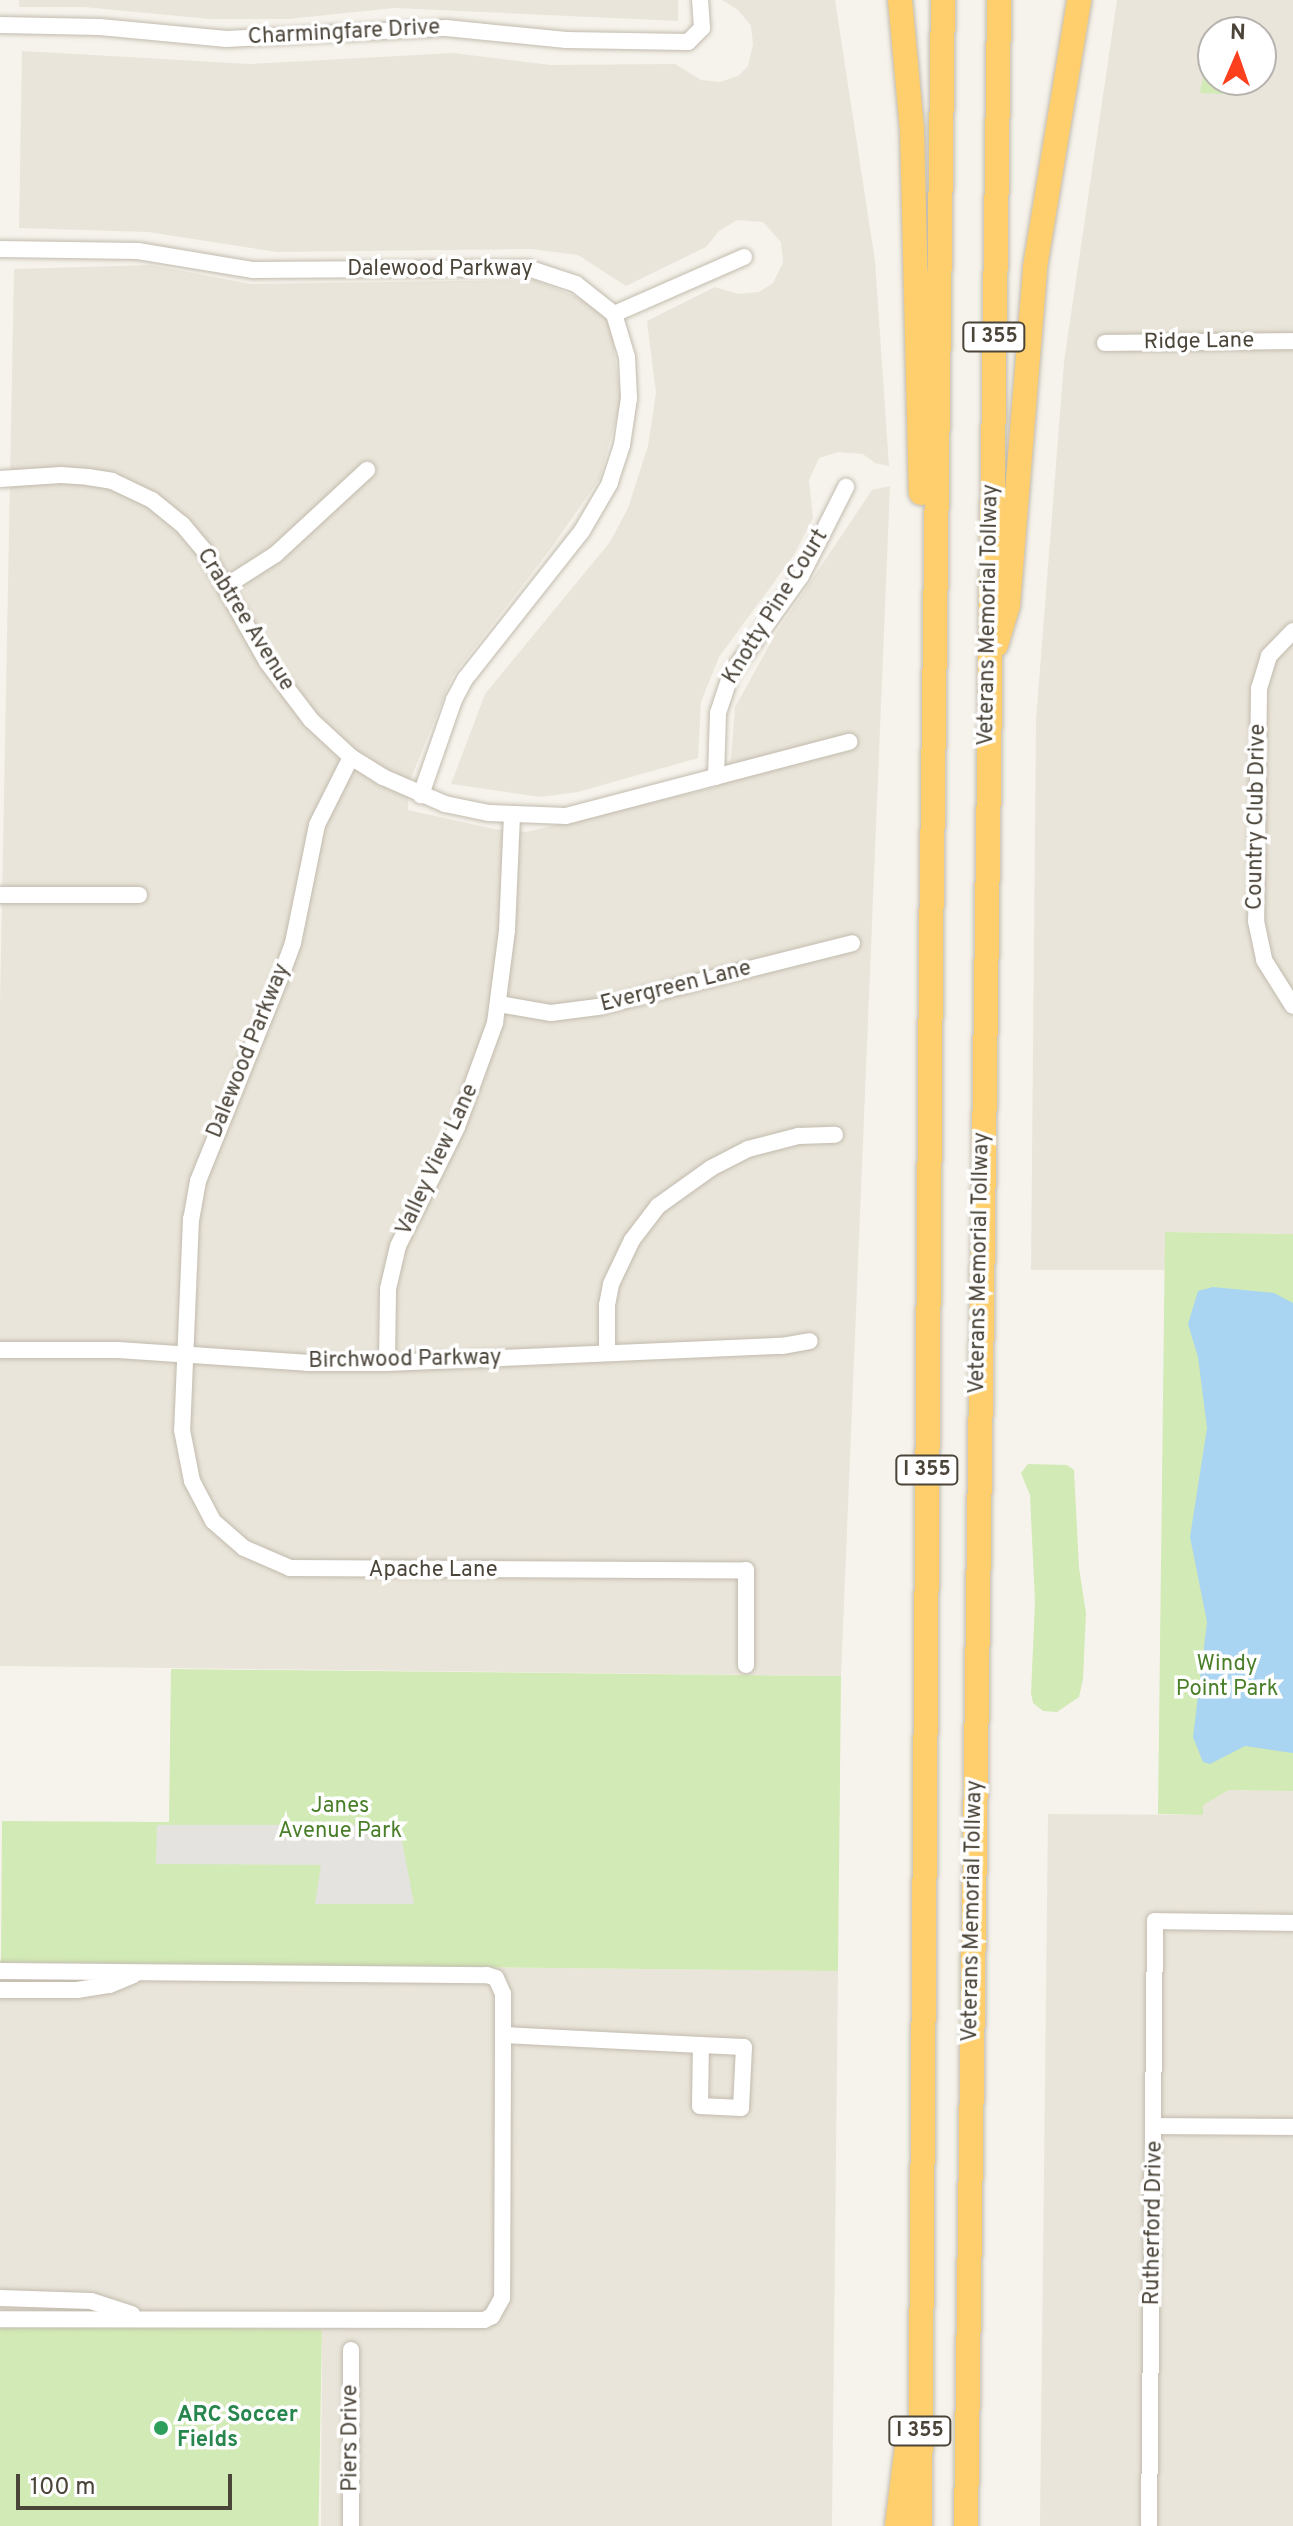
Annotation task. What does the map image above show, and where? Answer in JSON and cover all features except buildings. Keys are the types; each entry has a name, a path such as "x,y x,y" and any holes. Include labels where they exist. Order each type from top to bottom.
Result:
{"highway":[{"path":"900,0 912,130 921,503 935,603"},
{"name":"I 355","path":"920,2526 935,603 943,0"},
{"name":"Veterans Memorial Tollway","path":"966,2526 987,674 999,0"},
{"path":"987,674 1008,605 1035,267 1079,0"},
{"path":"897,2526 921,2336"},
{"path":"970,2370 977,2526"}],"street":[{"name":"Charmingfare Drive","path":"0,25 100,27 226,39 446,28 566,40 688,42 702,28 700,0"},
{"name":"Dalewood Parkway","path":"0,249 148,251 253,270 528,268 576,284 614,314"},
{"path":"421,795 454,700 465,679 582,531 610,483 622,445 629,398 627,357 614,314 744,257"},
{"name":"Ridge Lane","path":"1105,343 1293,341"},
{"path":"226,586 276,554 367,470"},
{"name":"Crabtree Avenue","path":"0,479 61,475 112,481 132,489 182,524 226,586 248,630 287,692 311,720 351,757 421,795 465,809 512,815 566,816 589,812 849,742"},
{"name":"Knotty Pine Court","path":"716,777 718,713 731,674 801,576 846,487"},
{"name":"Country Club Drive","path":"1293,631 1269,656 1259,688 1256,906 1264,960 1272,978 1293,1006"},
{"name":"Dalewood Parkway","path":"186,1354 191,1219 198,1181 293,943 317,825 351,757"},
{"name":"Valley View Lane","path":"387,1363 388,1289 398,1246 474,1089 499,1004 507,930 512,815"},
{"path":"0,895 139,895"},
{"name":"Evergreen Lane","path":"499,1004 551,1013 598,1007 852,943"},
{"path":"607,1353 607,1305 611,1284 632,1240 658,1206 711,1168 748,1149 784,1138 835,1135"},
{"name":"Birchwood Parkway","path":"0,1350 83,1349 307,1363 387,1363 810,1341"},
{"name":"Apache Lane","path":"186,1354 182,1430 192,1481 213,1521 259,1558 306,1571 746,1570 746,1665"},
{"name":"Rutherford Drive","path":"1149,2526 1155,1921 1293,1923"},
{"path":"0,1971 487,1975 500,1985 503,2035 502,2298 492,2316 484,2320 0,2319"},
{"path":"0,1990 77,1990 110,1985 143,1972"},
{"path":"503,2035 744,2047 741,2108 700,2106 701,2045"},
{"path":"1155,2126 1293,2127"},
{"path":"0,2298 102,2302 145,2318"},
{"name":"Piers Drive","path":"351,2350 351,2526"}],"shaded area":[{"path":"19,0 678,0 678,21 394,8 288,19 210,19 83,7 19,7"},
{"path":"722,0 835,0 875,261 889,466 875,463 863,454 838,452 819,458 809,480 813,518 794,555 719,657 701,702 698,758 578,792 540,797 451,784 485,694 610,542 628,508 648,446 656,393 647,321 715,287 738,294 759,292 773,283 783,263 781,242 763,222 737,220 719,231 706,247 626,286 578,255 531,249 277,252 148,232 19,228 22,51 250,64 453,53 550,65 675,64 701,80 720,82 738,76 748,66 753,44 751,26 738,10"},
{"path":"1117,0 1293,0 1293,1234 1166,1232 1165,1270 1031,1270 1036,720 1064,362"},
{"path":"151,265 250,284 535,280 609,310 621,401 600,478 552,547 452,677 409,783 408,810 494,829 526,832 716,787 731,758 735,707 776,633 872,490 890,486 841,1676 0,1666 0,1005 14,269"},
{"path":"1229,1790 1293,1791 1293,2526 1040,2526 1048,1814 1202,1815 1202,1805"},
{"path":"157,1825 399,1825 414,1904 315,1904 321,1865 156,1864"},
{"path":"0,1962 838,1971 832,2526 321,2526 322,2329 0,2324"}],"green space":[{"name":"Windy Point Park","path":"1165,1232 1293,1234 1293,1791 1229,1790 1203,1805 1203,1815 1158,1814"},
{"path":"1028,1464 1067,1465 1074,1470 1079,1568 1086,1613 1083,1679 1079,1697 1057,1712 1043,1711 1033,1703 1031,1693 1035,1602 1030,1495 1021,1473"},
{"name":"Janes Avenue Park","path":"171,1669 841,1676 838,1971 1,1962 2,1821 169,1822"},
{"name":"ARC Soccer Fields","path":"0,2324 322,2330 319,2526 0,2526"}],"water":[{"path":"1213,1287 1274,1293 1293,1303 1293,1753 1245,1746 1210,1764 1203,1762 1193,1737 1207,1622 1190,1537 1207,1428 1198,1357 1188,1324 1198,1291"}],"place":[{"name":"ARC Soccer Fields","path":"161,2428"}]}
